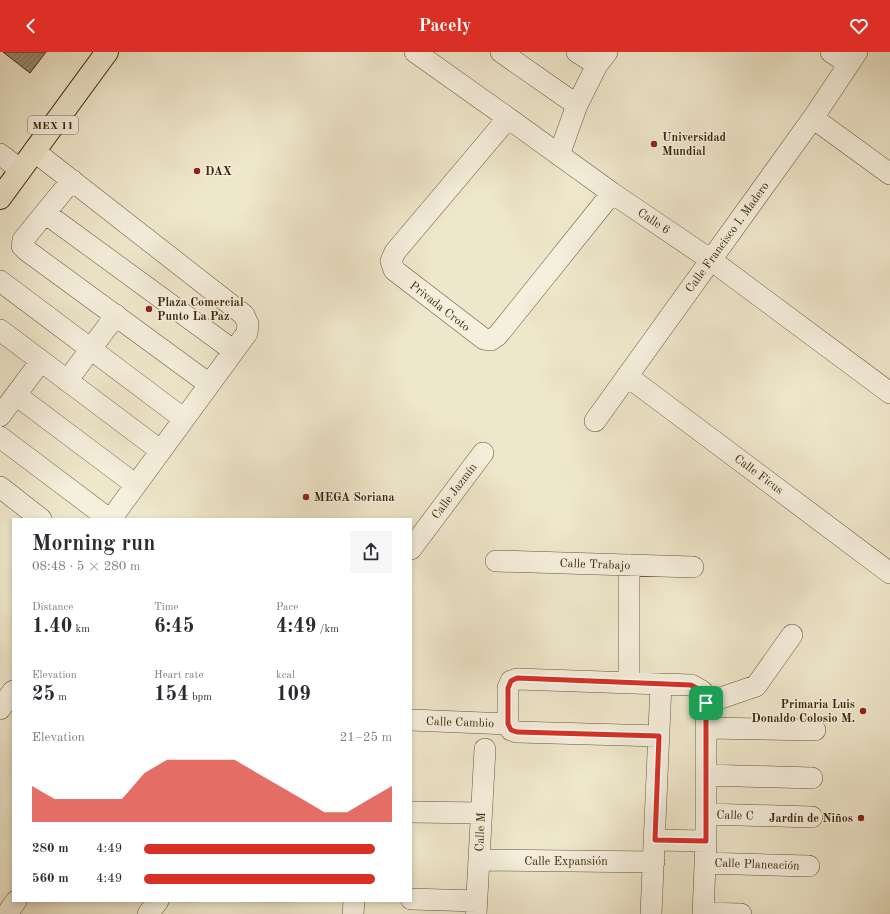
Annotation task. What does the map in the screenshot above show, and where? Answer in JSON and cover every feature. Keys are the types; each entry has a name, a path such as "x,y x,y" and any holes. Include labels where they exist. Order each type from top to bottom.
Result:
{"main road":[{"name":"MEX 11","path":"0,198 106,52"}],"street":[{"name":"Calle 6","path":"415,52 612,193 711,260 890,393"},
{"path":"501,52 577,105"},
{"path":"558,155 577,105 602,59 576,52"},
{"path":"831,52 853,58"},
{"name":"Calle Francisco I. Madero","path":"595,421 813,118 853,58"},
{"name":"Privada Croto","path":"508,118 395,252 391,262 394,270 484,339 491,340 498,335 612,193"},
{"path":"813,118 890,174"},
{"path":"34,151 244,315 248,324 247,333 111,518"},
{"path":"0,154 21,170"},
{"path":"72,180 23,240 22,246 209,384"},
{"path":"45,213 234,351"},
{"path":"0,281 184,419"},
{"path":"67,380 116,315"},
{"path":"0,330 161,451"},
{"path":"0,416 41,361"},
{"name":"Calle Ficus","path":"627,376 890,573"},
{"path":"16,395 136,485"},
{"path":"0,437 109,518"},
{"name":"Calle Jazmín","path":"412,548 484,453"},
{"path":"0,487 40,518"},
{"name":"Calle Trabajo","path":"496,561 693,567"},
{"path":"629,565 629,682"},
{"path":"706,703 756,686 792,635"},
{"path":"659,736 517,732 511,730 508,724 508,688 511,681 517,678 691,685 702,691 706,703 706,841 703,914 741,914"},
{"path":"651,914 661,684"},
{"path":"0,709 12,692"},
{"name":"Calle Cambio","path":"412,720 508,724"},
{"path":"706,728 815,730"},
{"name":"Calle M","path":"476,908 485,749"},
{"path":"706,775 812,778"},
{"path":"412,812 481,813"},
{"name":"Calle C","path":"706,814 812,817"},
{"path":"655,840 706,841"},
{"name":"Calle Expansión","path":"479,860 654,862"},
{"name":"Calle Planeación","path":"705,863 809,866"},
{"path":"412,899 476,908"},
{"path":"8,914 15,902"},
{"path":"148,914 157,902"},
{"path":"353,914 354,902"}],"building":[{"path":"3,52 46,52 30,73"}],"place":[{"name":"Universidad Mundial","path":"654,144"},
{"name":"DAX","path":"197,171"},
{"name":"Plaza Comercial Punto La Paz","path":"149,309"},
{"name":"MEGA Soriana","path":"306,497"},
{"name":"Primaria Luis Donaldo Colosio M.","path":"863,711"},
{"name":"Jardín de Niños","path":"861,818"}],"route":[{"path":"517,678 691,685 702,691 706,703 706,841 655,840 659,736 517,732 511,730 508,724 508,688 511,681 517,678"}]}
